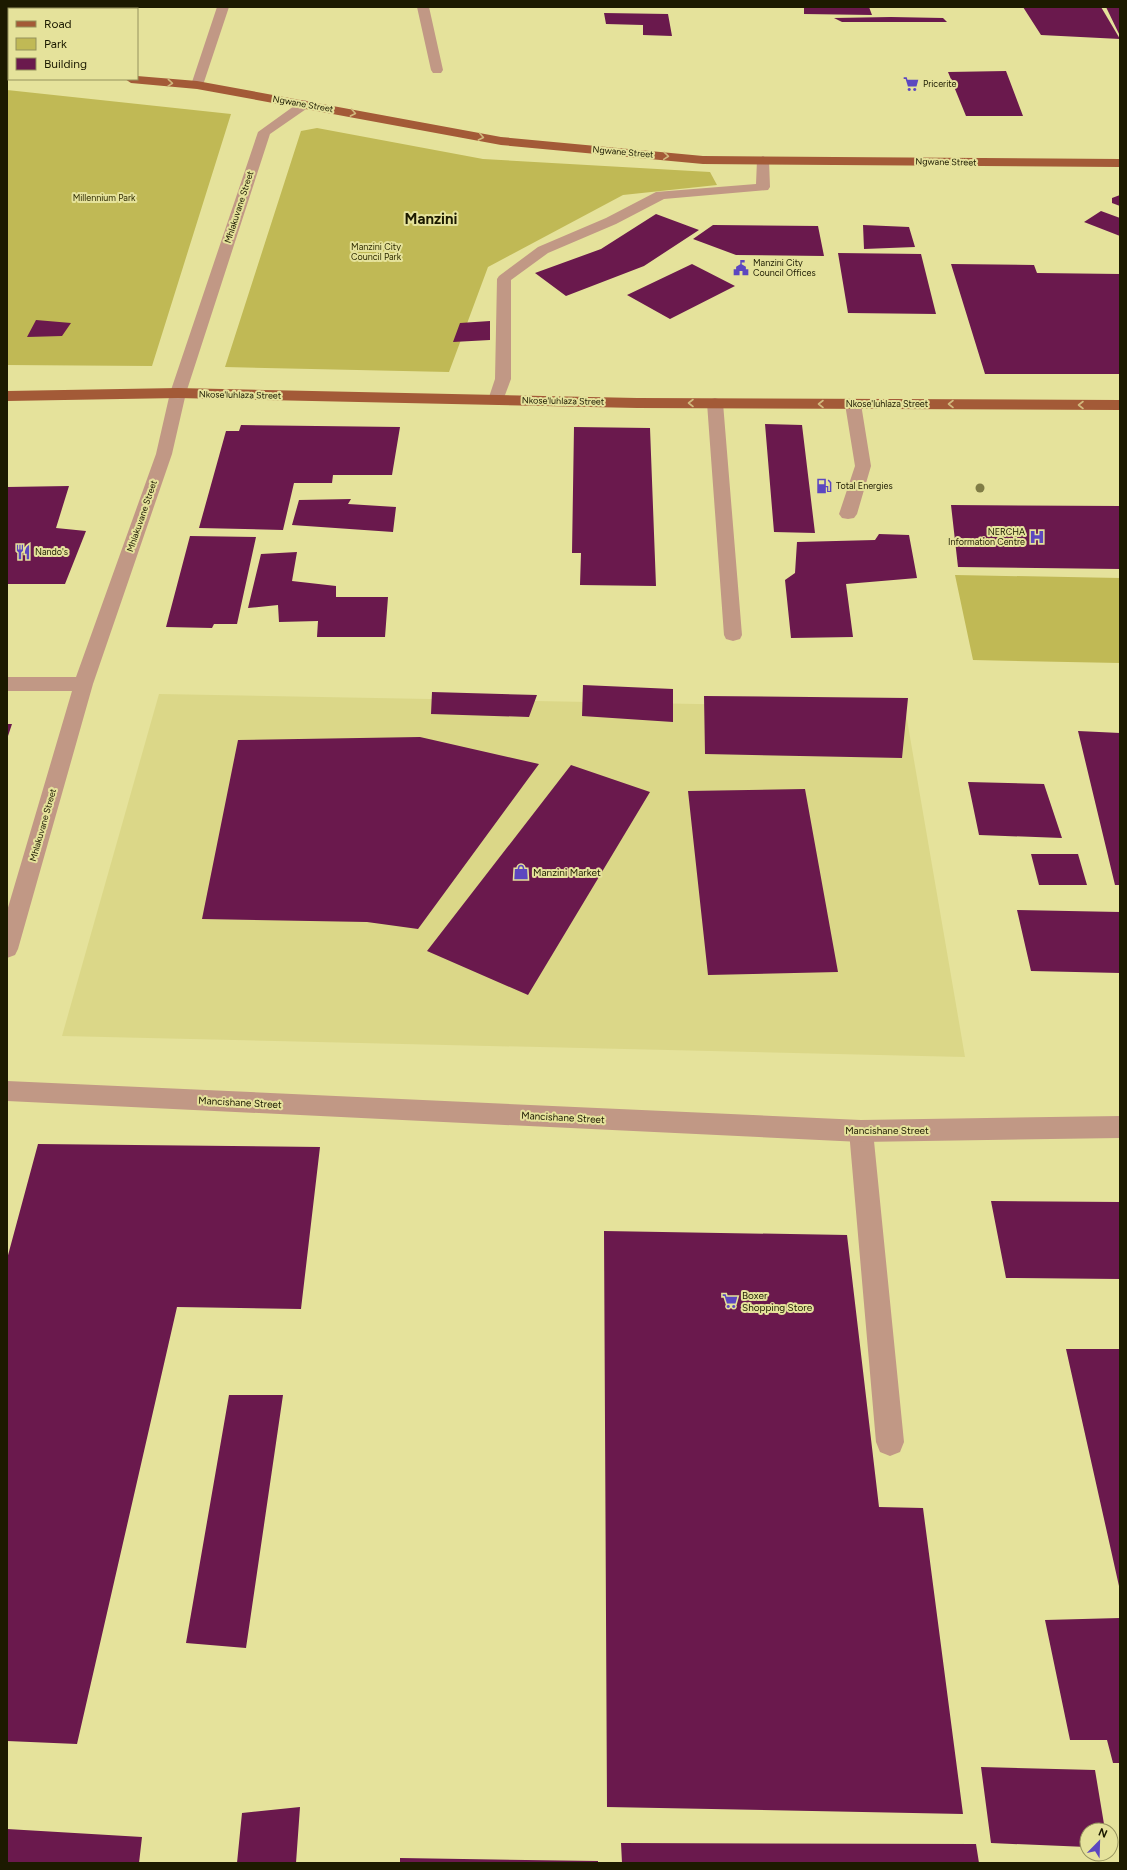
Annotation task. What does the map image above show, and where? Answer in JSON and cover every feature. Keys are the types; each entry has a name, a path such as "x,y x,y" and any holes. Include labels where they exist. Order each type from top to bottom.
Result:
{"main road":[{"name":"Ngwane Street","path":"138,80 197,85 501,141 703,160 1120,164"},
{"name":"Nkose'luhlaza Street","path":"7,396 178,393 715,403 1120,405"}],"street":[{"path":"197,85 224,7"},
{"path":"423,7 437,70"},
{"name":"Mhlakuvane Street","path":"7,949 83,684 164,454 178,393 208,307 264,132 305,104"},
{"path":"496,400 503,380 504,279 543,250 611,221 661,195 763,187 762,160"},
{"path":"715,403 734,635"},
{"path":"848,514 863,466 853,404"},
{"path":"7,684 83,684"},
{"name":"Mancishane Street","path":"7,1092 861,1131 1120,1127"},
{"path":"861,1131 890,1442"}],"shaded area":[{"name":"Manzini Market","path":"159,694 905,708 965,1057 62,1036"}],"green space":[{"name":"Millennium Park","path":"7,90 231,114 152,366 7,365"},
{"name":"Manzini City Council Park","path":"317,128 483,159 710,172 717,185 623,195 488,267 449,372 225,367 301,131"},
{"path":"955,575 1120,578 1120,663 973,660"}],"building":[{"path":"7,7 44,7 8,8 7,33"},
{"path":"804,7 869,7 872,15 804,14"},
{"path":"1023,7 1101,7 1120,39 1041,35"},
{"path":"1106,7 1120,7 1120,36"},
{"path":"604,13 668,14 672,36 643,35 643,25 606,24"},
{"path":"834,18 943,18 947,22 842,22"},
{"path":"1006,71 1023,116 966,116 948,72"},
{"path":"1120,195 1120,206 1112,203 1112,198"},
{"path":"1101,211 1120,218 1120,236 1084,222"},
{"path":"656,214 699,230 644,266 566,296 535,273 601,249"},
{"path":"713,225 818,226 824,256 736,255 693,239"},
{"path":"863,225 909,227 915,247 864,249"},
{"path":"838,253 921,254 936,314 848,313"},
{"path":"692,264 735,286 670,319 627,295"},
{"path":"951,264 1034,265 1037,273 1120,274 1120,374 985,374"},
{"path":"36,320 71,323 62,336 27,337"},
{"path":"490,321 490,340 453,342 460,323"},
{"path":"765,424 802,425 815,533 774,532"},
{"path":"241,425 400,427 392,475 333,475 332,483 294,483 283,530 199,528 226,431 239,431"},
{"path":"574,427 650,428 656,586 580,585 581,553 572,553"},
{"path":"69,486 56,528 86,531 65,584 7,584 7,487"},
{"path":"351,499 348,504 396,507 393,532 292,525 299,500"},
{"name":"NERCHA Information Centre","path":"951,505 1120,506 1120,569 958,567"},
{"path":"879,534 909,535 917,578 846,584 853,637 791,638 785,580 795,573 797,542 875,540"},
{"path":"190,536 256,537 237,624 214,624 212,628 166,627"},
{"path":"297,552 292,581 336,586 336,597 388,597 385,637 317,637 318,621 279,622 278,605 248,608 261,554"},
{"path":"583,685 673,689 673,722 582,716"},
{"path":"432,692 537,695 529,717 431,714"},
{"path":"704,696 908,698 902,758 705,754"},
{"path":"7,724 12,724 7,739"},
{"path":"1078,731 1120,733 1120,885 1115,885"},
{"path":"420,737 539,764 418,929 367,922 202,919 238,740"},
{"path":"571,765 650,792 528,995 427,951"},
{"path":"968,782 1044,784 1062,838 979,835"},
{"path":"805,789 838,972 708,975 688,791"},
{"path":"1031,854 1078,854 1087,885 1039,885"},
{"path":"1017,910 1120,912 1120,973 1031,971"},
{"path":"38,1144 320,1147 301,1309 177,1307 77,1744 7,1741 7,1259"},
{"path":"991,1201 1120,1202 1120,1279 1006,1278"},
{"path":"604,1231 847,1235 879,1507 923,1508 963,1814 607,1807"},
{"path":"1066,1349 1120,1349 1120,1586 1119,1586"},
{"path":"229,1395 283,1395 246,1648 186,1643"},
{"path":"1120,1618 1120,1763 1113,1763 1107,1740 1070,1740 1045,1620"},
{"path":"981,1767 1095,1770 1104,1822 1079,1822 1079,1847 991,1843"},
{"path":"300,1807 296,1863 237,1863 242,1813"},
{"path":"7,1829 142,1837 139,1863 7,1863"},
{"path":"621,1843 976,1844 979,1863 622,1863"},
{"path":"400,1858 598,1861 598,1863 400,1863"}],"place":[{"name":"Pricerite","path":"911,84"},
{"name":"Manzini City Council Offices","path":"741,268"},
{"name":"Total Energies","path":"824,486"},
{"name":"NERCHA Information Centre","path":"1037,537"},
{"name":"Nando's","path":"23,552"},
{"name":"Manzini Market","path":"521,872"},
{"name":"Boxer Shopping Store","path":"730,1301"}],"district":[{"name":"Manzini","path":"431,219"}]}
